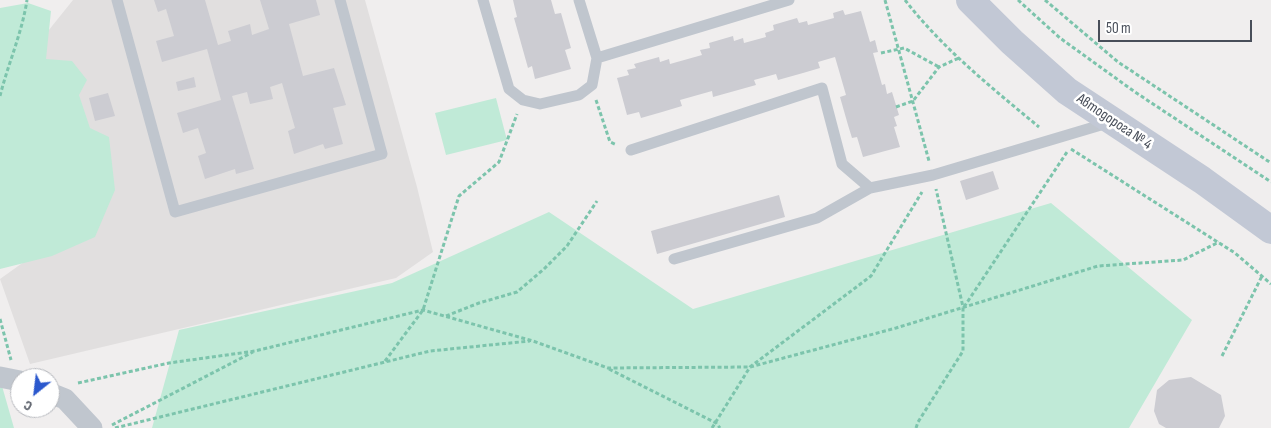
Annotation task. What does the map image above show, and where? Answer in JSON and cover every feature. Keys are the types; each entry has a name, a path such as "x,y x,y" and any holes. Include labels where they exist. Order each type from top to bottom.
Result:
{"main road":[{"name":"Автодорога № 4","path":"970,0 1012,42 1067,90 1202,180 1271,230"}],"street":[{"path":"60,397 64,399 92,428"}],"lane":[{"path":"117,0 175,212 382,154 340,0"},
{"path":"483,0 509,89 523,100 540,104 579,95 592,86 596,58 579,0"},
{"path":"596,58 789,0"},
{"path":"631,150 822,88 842,164 870,188"},
{"path":"674,259 817,218 870,188 933,175 1113,122"}],"path":[{"path":"0,96 24,18 27,0"},
{"path":"885,0 933,175 963,307 963,351 916,428"},
{"path":"1018,0 1060,38 1097,65 1271,182"},
{"path":"1045,0 1118,62 1271,163"},
{"path":"881,53 904,48 939,67"},
{"path":"896,106 913,100 939,67 959,58"},
{"path":"0,79 6,72"},
{"path":"592,86 610,142 631,150"},
{"path":"385,361 423,310 459,196 499,162 523,100"},
{"path":"963,307 1070,149"},
{"path":"712,428 750,367 871,276 933,175"},
{"path":"445,316 479,303 518,292 567,246 597,201"},
{"path":"608,368 750,367 896,328 1098,266 1183,260 1218,242"},
{"path":"1222,356 1262,276"},
{"path":"72,385 169,363 255,351 423,310 533,341 608,368 716,423 720,428"},
{"path":"0,319 6,369"},
{"path":"116,428 430,351 533,341"},
{"path":"106,428 255,351"}],"shaded area":[{"path":"73,0 365,0 433,252 396,278 30,364 0,279 77,224 28,56"}],"green space":[{"path":"28,3 51,11 46,59 72,61 87,80 79,95 90,128 109,137 115,190 95,237 52,256 0,269 0,8"},
{"path":"496,98 507,140 446,155 435,113"},
{"path":"1051,203 1192,320 1129,428 152,428 179,330 392,283 549,212 693,309"},
{"path":"0,379 14,428 0,428"}],"building":[{"path":"154,0 205,0 218,45 231,41 228,31 250,24 252,35 269,29 260,0 316,0 320,15 289,24 303,76 334,68 346,105 333,108 343,144 325,149 323,144 294,154 288,131 295,128 282,83 270,87 273,99 250,104 247,92 232,96 254,169 236,174 235,169 205,179 198,156 206,153 198,128 183,133 177,113 221,100 207,49 162,62 156,41 174,36 166,9 158,12"},
{"path":"513,0 551,0 555,14 561,13 571,48 565,50 571,69 535,79 532,66 528,68 514,18 517,17"},
{"path":"843,10 845,15 861,11 870,42 875,40 878,52 873,53 882,85 885,84 887,94 892,92 899,115 894,117 897,126 894,127 900,147 863,157 857,137 852,138 840,97 846,95 835,57 818,62 820,68 778,80 776,74 754,80 756,85 713,97 712,91 680,100 682,106 641,118 639,112 627,115 617,78 629,75 627,70 636,68 634,64 659,57 660,62 669,59 670,64 702,55 700,50 710,48 709,43 733,36 734,41 743,38 744,43 766,37 765,33 774,30 773,25 797,18 799,23 807,21 808,25 834,18 833,13"},
{"path":"194,77 196,87 178,91 176,82"},
{"path":"108,93 115,116 95,121 89,98"},
{"path":"993,171 999,189 966,200 960,181"},
{"path":"779,195 785,217 657,254 651,231"},
{"path":"1191,377 1221,395 1225,416 1219,428 1166,428 1159,424 1154,411 1157,390 1169,380"}]}
